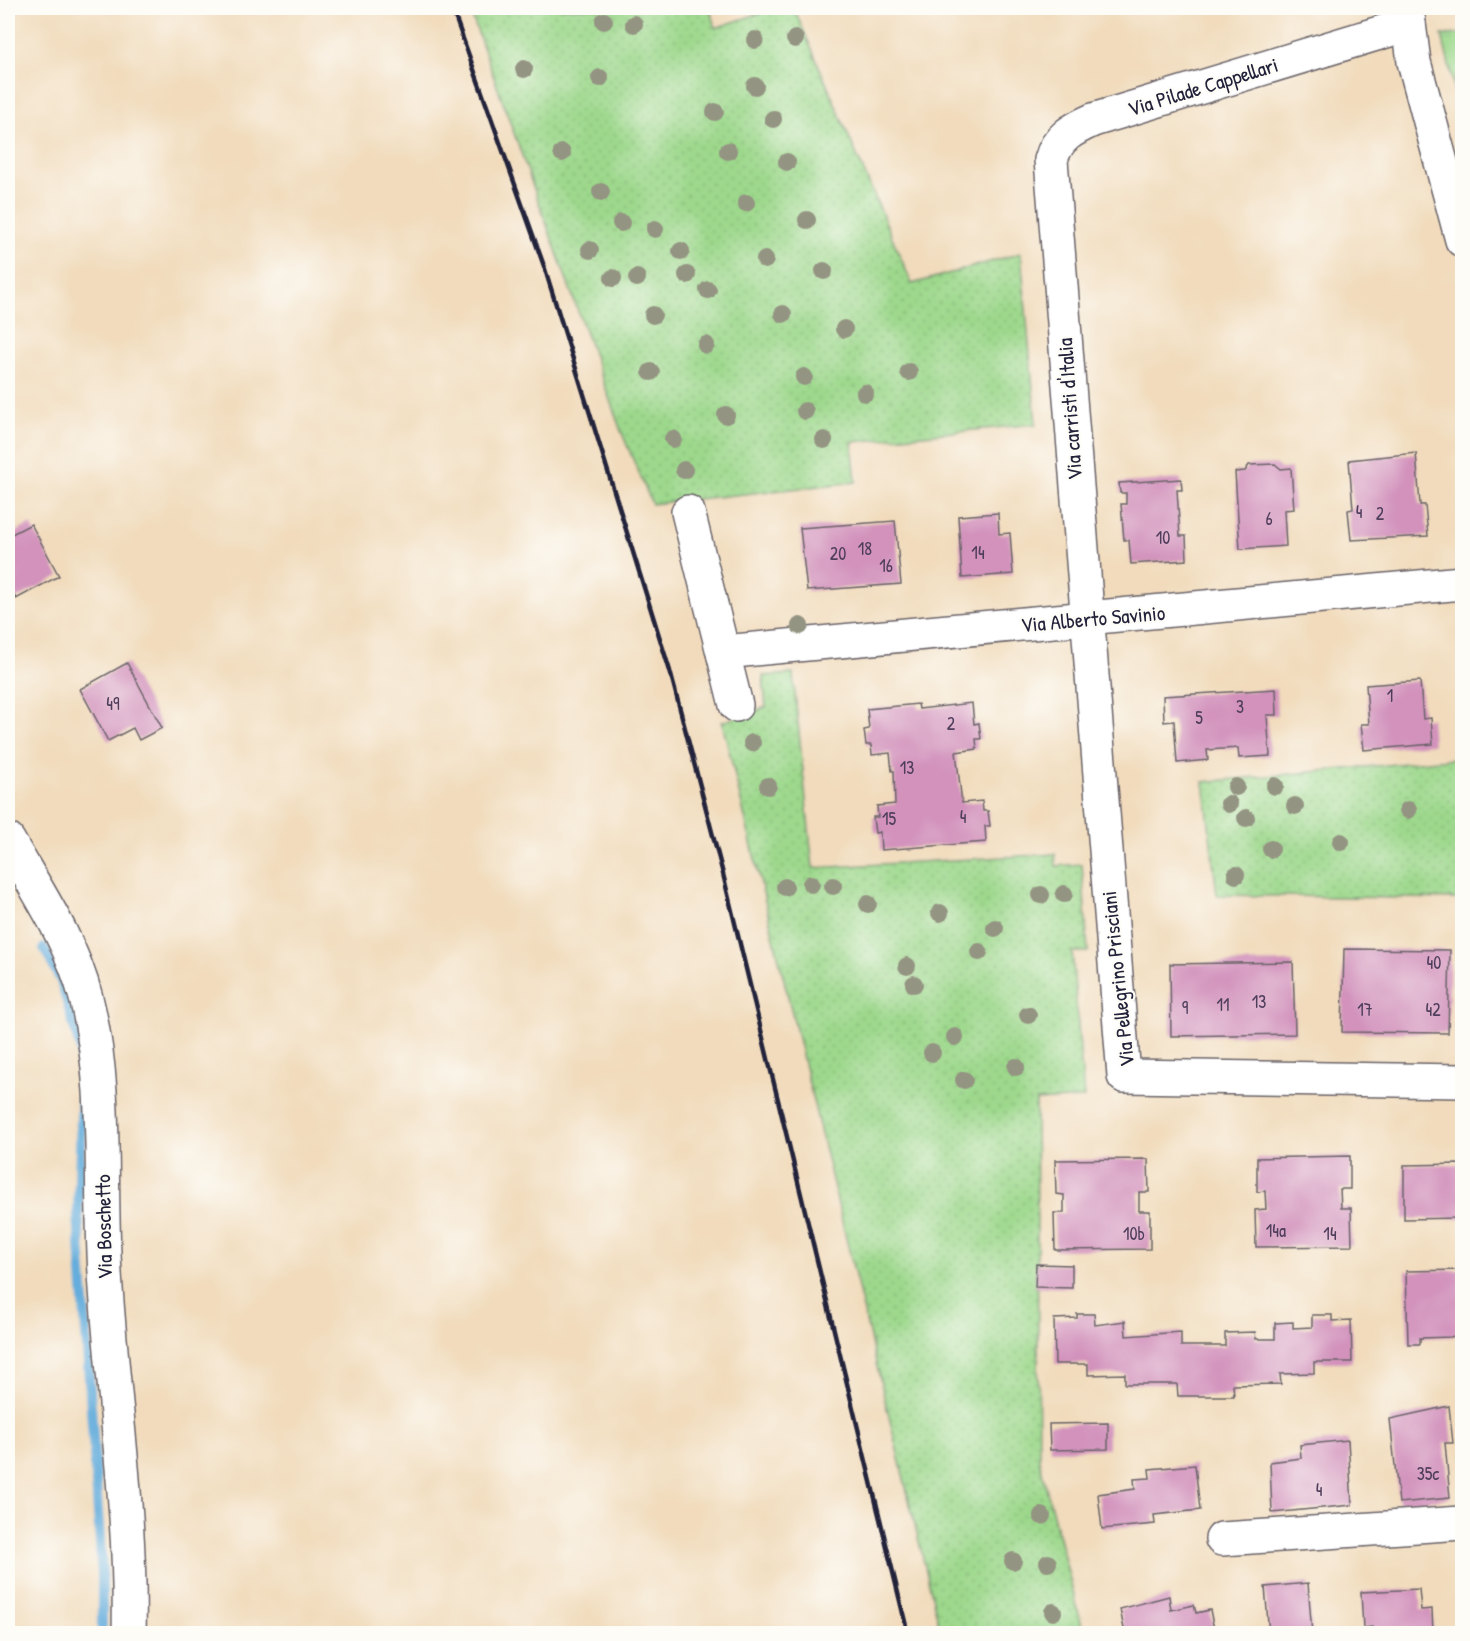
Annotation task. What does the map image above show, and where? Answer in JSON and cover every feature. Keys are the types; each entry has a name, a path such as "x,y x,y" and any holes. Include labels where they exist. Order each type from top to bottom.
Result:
{"street":[{"name":"Via Pilade Cappellari","path":"1053,199 1051,160 1054,146 1076,128 1408,16"},
{"path":"1408,16 1414,62 1462,240"},
{"name":"Via carristi d'Italia","path":"1053,199 1086,620"},
{"path":"688,512 736,705"},
{"name":"Via Alberto Savinio","path":"723,651 1086,620 1462,583"},
{"name":"Via Pellegrino Prisciani","path":"1086,620 1124,1076 1462,1080"},
{"name":"Via Boschetto","path":"8,840 56,927 78,975 86,996 97,1054 103,1160 107,1316 127,1515 129,1634"},
{"path":"1222,1539 1462,1523"}],"green space":[{"path":"469,8 710,8 715,28 776,8 794,8 912,284 1021,253 1036,424 852,442 856,482 652,504 621,431"},
{"path":"1462,34 1462,122 1442,35"},
{"path":"793,674 813,868 1055,854 1056,866 1082,864 1088,952 1072,952 1084,1098 1036,1101 1039,1460 1082,1626 1045,1633 941,1633 722,722 766,707 763,676"},
{"path":"1462,715 1462,899 1217,895 1204,782 1460,758"}],"building":[{"path":"1416,453 1420,505 1425,505 1428,536 1351,540 1348,510 1353,509 1349,460"},
{"path":"1275,464 1281,469 1291,468 1294,509 1284,510 1286,546 1240,549 1235,472 1245,471 1249,465"},
{"path":"1181,479 1182,490 1177,490 1180,536 1186,536 1187,560 1131,564 1129,540 1124,540 1121,504 1126,504 1126,493 1120,493 1119,483"},
{"path":"998,513 999,534 1010,533 1013,574 962,578 958,516"},
{"path":"895,521 901,584 807,591 800,528"},
{"path":"31,524 59,576 16,599 8,583 8,536"},
{"path":"127,663 162,728 139,740 133,728 108,741 80,689"},
{"path":"1420,681 1423,719 1431,718 1433,744 1364,750 1361,724 1369,724 1366,685"},
{"path":"1276,689 1277,715 1267,715 1270,756 1239,758 1238,748 1207,750 1208,760 1177,763 1174,721 1164,722 1163,696"},
{"path":"972,703 974,724 979,723 981,739 976,739 977,749 956,752 962,803 982,801 983,811 988,811 990,826 985,826 986,842 881,850 880,832 875,833 873,817 878,817 877,806 895,804 894,771 892,771 890,753 872,755 871,745 866,745 864,730 869,729 867,709 918,704 919,709"},
{"path":"1344,949 1450,950 1448,1033 1342,1032"},
{"path":"1293,962 1295,1034 1171,1036 1170,964"},
{"path":"1350,1156 1350,1189 1340,1189 1341,1208 1351,1208 1352,1246 1256,1247 1255,1210 1266,1209 1265,1191 1257,1192 1257,1158"},
{"path":"1148,1159 1149,1192 1139,1192 1139,1211 1150,1211 1150,1249 1055,1250 1054,1213 1064,1213 1064,1195 1056,1194 1055,1160"},
{"path":"1462,1164 1462,1218 1404,1219 1404,1165"},
{"path":"1036,1264 1072,1265 1072,1288 1035,1287"},
{"path":"1462,1270 1462,1333 1451,1337 1420,1338 1420,1344 1408,1344 1406,1271"},
{"path":"1077,1314 1094,1314 1095,1325 1125,1321 1126,1336 1181,1332 1181,1346 1225,1346 1225,1333 1255,1332 1256,1339 1275,1339 1275,1323 1293,1322 1293,1328 1312,1327 1312,1315 1332,1315 1332,1321 1351,1320 1352,1362 1314,1362 1314,1373 1280,1374 1281,1384 1233,1385 1234,1396 1178,1396 1177,1384 1125,1384 1125,1374 1088,1375 1088,1364 1055,1364 1054,1319 1077,1318"},
{"path":"1449,1406 1453,1443 1445,1443 1450,1498 1399,1503 1390,1419"},
{"path":"1108,1423 1108,1449 1050,1450 1049,1424"},
{"path":"1348,1440 1352,1505 1272,1513 1270,1462 1301,1458 1300,1445"},
{"path":"1195,1465 1200,1510 1154,1515 1155,1524 1102,1529 1098,1494 1135,1489 1134,1479 1150,1478 1149,1469"},
{"path":"1308,1583 1312,1634 1269,1634 1265,1587"},
{"path":"1419,1589 1421,1610 1432,1609 1433,1634 1372,1634 1372,1627 1363,1628 1361,1592"},
{"path":"1169,1596 1171,1610 1194,1605 1196,1613 1210,1610 1215,1634 1125,1634 1120,1609"}],"waterway":[{"path":"44,948 61,981 81,1050 78,1213 102,1572 102,1634"}],"railway":[{"path":"452,8 544,266 670,671 723,874 908,1634"}]}
